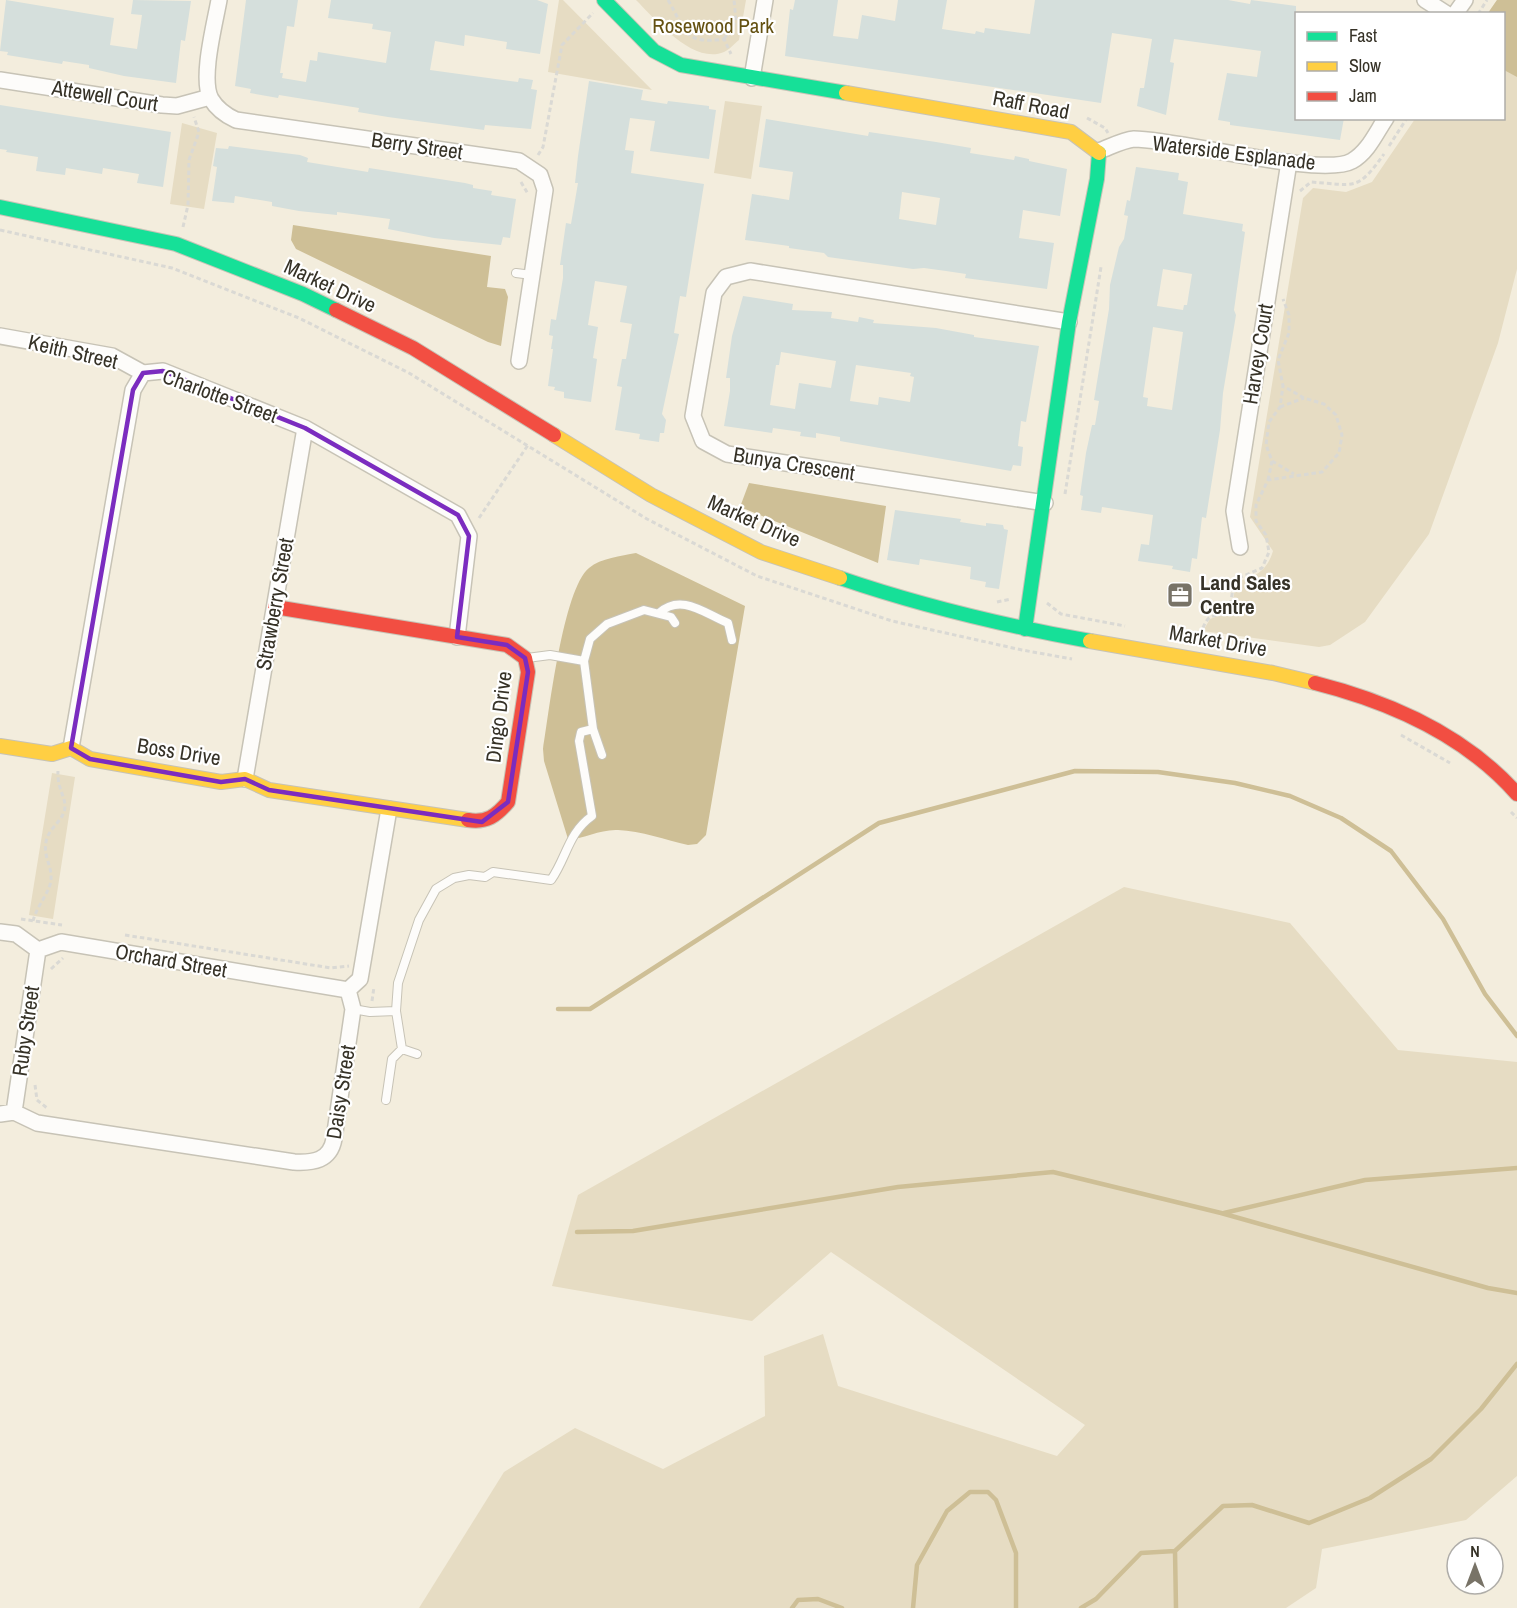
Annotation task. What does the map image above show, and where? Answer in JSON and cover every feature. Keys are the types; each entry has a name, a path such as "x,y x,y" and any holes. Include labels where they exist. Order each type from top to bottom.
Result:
{"street":[{"path":"210,97 207,80 219,0"},
{"name":"Raff Road","path":"604,0 654,51 681,65 1071,132 1099,151"},
{"path":"752,78 765,0"},
{"path":"1425,0 1444,12"},
{"name":"Attewell Court","path":"0,80 162,105 189,104 210,97"},
{"name":"Berry Street","path":"210,97 222,113 236,120 519,161 540,175 545,190 519,361"},
{"name":"Waterside Esplanade","path":"1099,151 1132,139 1289,162 1330,165 1350,162 1365,151 1385,120"},
{"path":"1025,629 1045,503 1069,322 1097,179 1099,151"},
{"name":"Harvey Court","path":"1240,547 1234,511 1289,162"},
{"name":"Market Drive","path":"0,207 176,244 303,294 413,348 651,495 761,552 896,597 1025,629 1273,673 1358,694 1440,730 1503,778 1517,794"},
{"name":"Bunya Crescent","path":"1045,503 727,454 703,441 693,416 714,293 726,277 750,271 1069,322"},
{"name":"Keith Street","path":"0,336 112,356 143,373"},
{"name":"Charlotte Street","path":"71,748 133,390 143,373 163,371 305,428 458,515 469,536 457,637"},
{"name":"Strawberry Street","path":"245,779 305,428"},
{"name":"Dingo Drive","path":"275,607 507,645 525,658 528,672 508,802 497,814 482,822 389,809"},
{"path":"0,746 52,754 71,748"},
{"name":"Boss Drive","path":"71,748 90,759 221,782 245,779 269,790 389,809"},
{"path":"348,990 360,980 389,809"},
{"path":"0,932 16,934 38,951"},
{"name":"Orchard Street","path":"38,951 61,942 348,990"},
{"name":"Ruby Street","path":"7,1113 38,951"},
{"name":"Daisy Street","path":"7,1113 37,1123 314,1163 327,1155 333,1145 353,1009 348,990"}],"lane":[{"path":"516,273 532,275"},
{"path":"659,613 669,604 681,603 728,623 733,634 732,640"},
{"path":"602,755 593,729 584,661 590,639 607,624 644,610 671,617 675,623"},
{"path":"525,658 550,655 584,661"},
{"path":"402,1049 396,1011 398,983 419,920 436,889 454,878 484,877 493,872 551,880 561,866 564,851 573,835 581,824 592,816 579,741 581,732 593,729"},
{"path":"353,1009 370,1012 396,1011"},
{"path":"402,1049 417,1054"},
{"path":"386,1100 392,1059 402,1049"}],"path":[{"path":"668,0 686,34 704,42 724,39 736,21 734,0"},
{"path":"724,39 730,54 755,60"},
{"path":"182,232 188,205 189,160 199,132 189,104"},
{"path":"1086,118 1105,128 1116,145"},
{"path":"1299,192 1311,182"},
{"path":"0,230 172,268 299,318 409,373 647,519 757,576 892,621 1022,650 1080,660"},
{"path":"1064,504 1102,261"},
{"path":"1188,637 1199,639 1205,620 1211,615 1224,612 1229,606 1234,580 1262,568 1269,552 1266,535 1256,521 1256,505 1268,480 1272,461 1266,446 1269,422 1280,407 1283,386 1278,360 1288,333 1288,315 1280,290"},
{"path":"1268,480 1322,472 1340,453 1342,435 1336,415 1324,404 1304,398 1283,386"},
{"path":"1280,407 1304,398"},
{"path":"479,518 528,445"},
{"path":"1272,461 1295,475"},
{"path":"1049,603 1050,592"},
{"path":"996,602 1012,598 1049,603 1060,614 1130,626"},
{"path":"1395,732 1455,767"},
{"path":"58,766 57,782 65,803 64,811 54,824 46,843 46,860 52,876 50,886 37,906 33,921 68,926"},
{"path":"1509,810 1517,818"},
{"path":"113,934 331,968 340,965 362,968"},
{"path":"37,1100 46,1107 58,1109"}],"highlighted area":[{"path":"163,371 305,428 458,515 469,536 457,637 507,645 525,658 528,672 508,802 482,822 269,790 245,779 221,782 90,759 71,748 133,390 143,373"}],"green space":[{"path":"559,0 563,0 652,90 548,72"},
{"name":"Rosewood Park","path":"636,0 746,0 739,40 724,52 712,54 700,52 676,38"},
{"path":"1497,0 1517,0 1517,269 1498,343 1429,534 1365,622 1330,645 1319,647 1203,631 1210,619 1226,613 1232,607 1236,582 1260,572 1268,564 1273,551 1250,517 1303,198 1313,188 1346,192 1372,182 1414,120 1505,120 1505,12 1489,12"},
{"path":"725,101 762,106 751,179 714,173"},
{"path":"182,123 217,133 204,209 170,204"},
{"path":"52,773 75,777 53,919 29,915"},
{"path":"1124,887 1290,923 1398,1050 1517,1062 1517,1476 1466,1520 1322,1549 1316,1588 1286,1608 419,1608 504,1472 575,1428 663,1469 765,1416 764,1356 823,1334 838,1386 1057,1456 1085,1425 831,1252 752,1321 552,1286 578,1195"}],"shaded area":[{"path":"1497,0 1517,0 1517,77 1505,71 1505,12 1489,12"},
{"path":"293,225 491,256 487,287 505,289 508,297 501,346 488,342 296,249 291,240"},
{"path":"749,483 886,506 878,563 740,507"},
{"path":"636,553 745,606 706,835 697,844 688,845 618,830 568,839 544,761 543,749 558,653 572,600 580,580 589,568 599,562"}],"building":[{"path":"6,0 114,18 110,45 137,49 142,15 131,14 133,0 191,1 185,41 181,40 176,83 124,76 89,68 89,65 63,61 62,64 7,55 8,52 0,51"},
{"path":"246,0 298,0 294,27 287,26 280,73 283,73 282,78 306,82 310,60 317,61 318,52 386,63 391,32 372,29 373,24 328,18 331,0 537,0 548,4 540,54 506,49 507,42 465,35 464,46 435,41 430,70 518,82 519,78 533,80 531,89 537,90 531,129 485,125 484,130 358,112 359,108 279,95 278,98 250,93 251,89 235,86"},
{"path":"795,0 838,0 833,36 858,39 862,15 895,21 898,0 947,0 942,29 975,34 976,31 984,33 985,28 1030,34 1035,0 1228,0 1250,4 1251,0 1296,6 1295,120 1344,120 1340,140 1230,125 1230,122 1218,120 1227,73 1257,77 1261,51 1174,39 1170,62 1174,63 1166,115 1137,106 1140,88 1144,88 1152,39 1112,33 1101,103 785,56 790,9 793,10"},
{"path":"589,81 643,90 641,100 709,106 709,109 716,110 709,159 650,151 655,121 630,118 625,150 634,151 631,173 704,184 686,297 680,296 674,333 679,334 662,414 666,420 664,433 660,433 659,442 639,439 640,434 615,430 622,387 617,386 622,359 626,359 632,324 620,322 627,286 595,281 588,325 598,327 593,358 597,359 591,402 564,398 564,392 548,386 553,349 551,349 553,336 549,335 551,319 556,320 563,278 563,265 560,265 566,223 571,224 578,183 575,183"},
{"path":"0,105 171,132 163,187 137,183 139,174 103,168 102,174 66,168 65,175 36,171 38,157 0,149"},
{"path":"766,119 868,136 869,132 936,142 971,148 970,153 1014,160 1015,156 1067,169 1060,216 1023,210 1019,238 1054,243 1047,289 965,278 966,274 946,271 913,269 828,257 824,253 745,240 752,194 789,200 793,172 759,167","holes":["902,192 940,198 936,225 899,219"]},
{"path":"229,146 300,155 308,158 307,162 368,172 369,168 465,183 473,185 473,188 492,191 491,195 516,199 510,238 503,237 501,245 434,238 388,229 390,219 337,212 337,215 299,211 272,206 272,202 235,196 234,203 212,201 217,167 213,166 216,148 228,149"},
{"path":"1136,167 1179,173 1178,180 1188,182 1183,214 1243,224 1242,231 1245,232 1234,310 1236,315 1206,518 1202,517 1197,559 1192,558 1190,572 1172,569 1173,566 1138,561 1141,544 1149,545 1153,515 1102,507 1101,513 1081,510 1083,496 1080,495 1086,453 1092,425 1095,425 1099,401 1094,400 1109,309 1110,285 1119,247 1124,239 1128,216 1124,215 1127,200 1130,201","holes":["1163,269 1192,274 1187,305 1184,305 1183,310 1157,306","1153,327 1183,332 1172,410 1147,406 1148,398 1143,397"]},
{"path":"743,296 793,304 792,310 832,312 831,318 858,322 859,317 874,320 873,323 936,328 974,335 974,337 1039,346 1026,422 1021,421 1018,446 1023,447 1021,466 1013,465 1011,471 840,441 840,437 816,433 816,438 800,436 801,432 773,428 772,433 724,426 730,391 730,378 726,378 732,336","holes":["781,352 836,361 831,388 799,383 795,409 770,405 776,365 779,365","856,365 911,373 910,376 914,377 910,402 879,397 878,405 850,401"]},
{"path":"895,510 961,519 960,522 986,526 986,523 1003,525 1004,529 1008,530 999,589 985,587 986,582 970,579 971,567 920,559 919,565 887,560"}],"waterway":[{"path":"558,1009 590,1009 879,823 1075,771 1158,772 1235,783 1290,796 1341,818 1391,851 1443,919 1485,994 1517,1036"},
{"path":"1224,1213 1365,1180 1517,1168"},
{"path":"577,1232 633,1231 898,1187 1053,1172 1221,1213 1488,1288 1517,1293"},
{"path":"1176,1608 1175,1551 1223,1506 1252,1505 1309,1523 1370,1498 1431,1459 1481,1409 1517,1364"},
{"path":"913,1608 917,1565 947,1511 970,1492 988,1492 996,1500 1016,1553 1016,1608"},
{"path":"1081,1608 1096,1599 1141,1553 1175,1551"},
{"path":"792,1608 798,1600 818,1599 842,1608"}],"traffic: fast":[{"path":"604,0 654,51 681,65 846,93"},
{"path":"1025,629 1069,322 1097,179 1099,153"},
{"path":"0,207 176,244 303,294 336,310"},
{"path":"840,578 902,598 964,614 1090,641"}],"traffic: slow":[{"path":"846,93 1071,132 1099,153"},
{"path":"554,435 651,495 761,552 840,578"},
{"path":"1090,641 1273,673 1315,683"},
{"path":"0,746 52,754 71,748 90,759 221,782 245,779 269,790 468,820"}],"traffic: jam":[{"path":"336,310 413,348 554,435"},
{"path":"275,607 507,645 525,658 528,672 508,802 491,817 468,820"},
{"path":"1315,683 1371,700 1425,724 1474,754 1517,794"}],"place":[{"name":"Land Sales Centre","path":"1180,595"}]}
